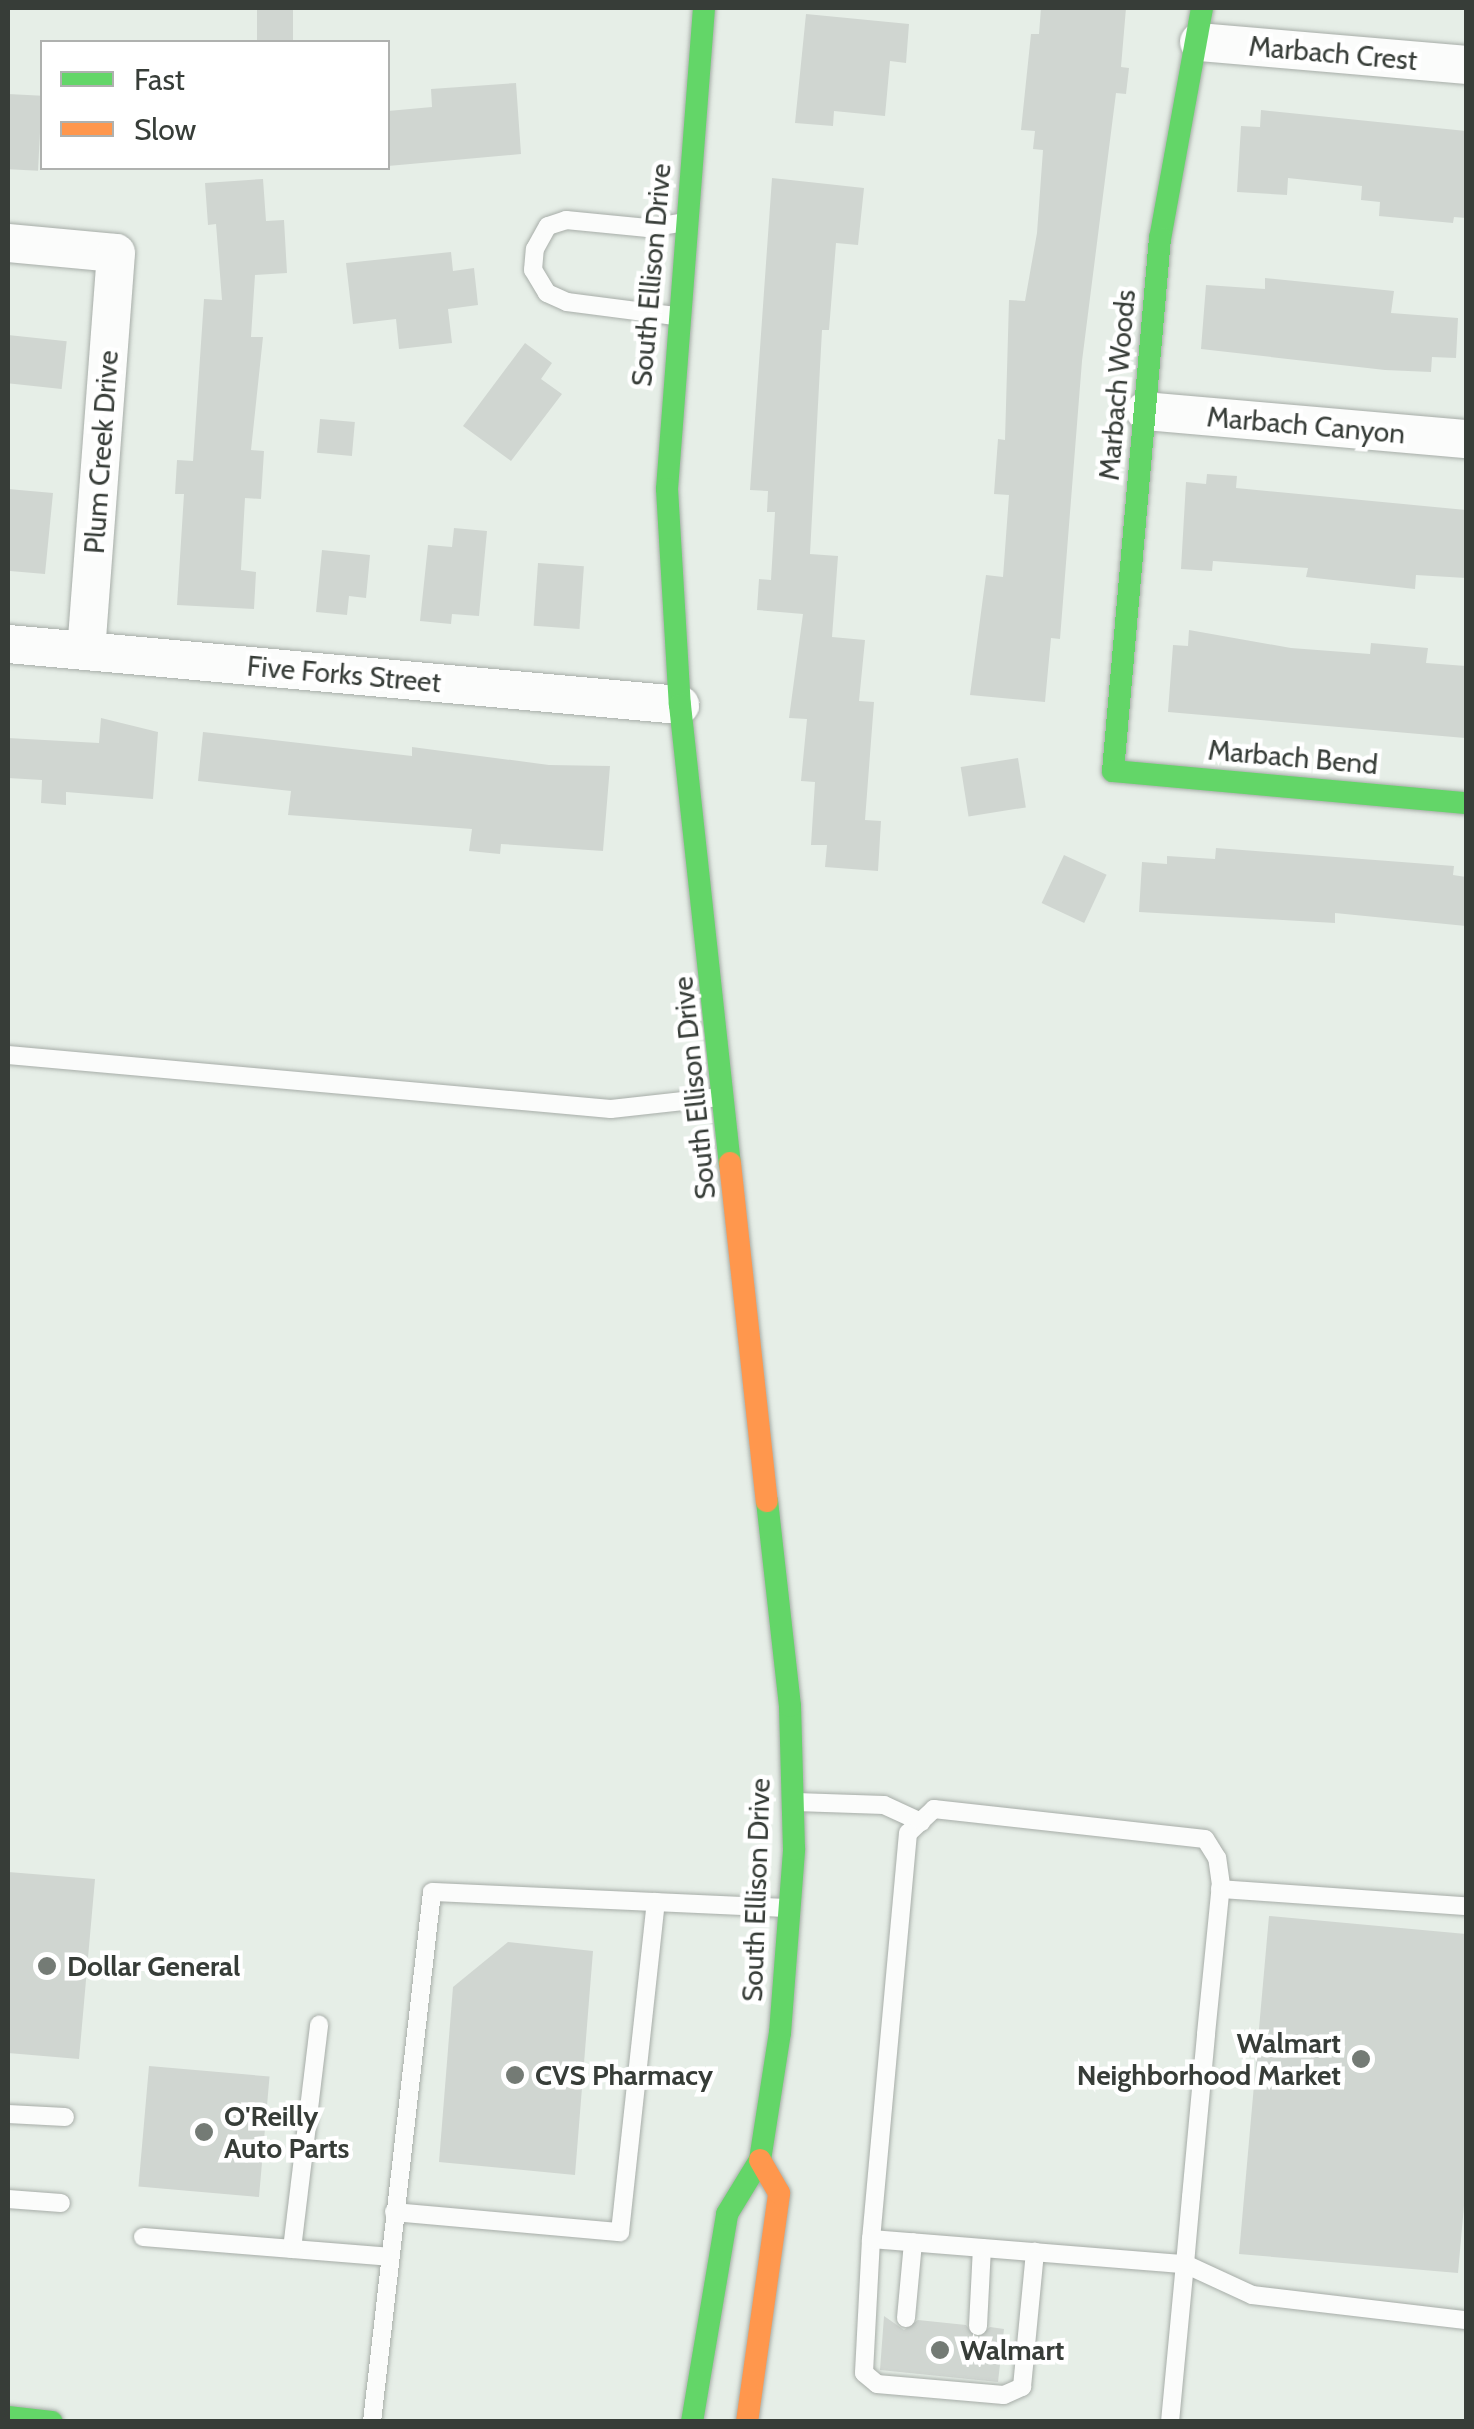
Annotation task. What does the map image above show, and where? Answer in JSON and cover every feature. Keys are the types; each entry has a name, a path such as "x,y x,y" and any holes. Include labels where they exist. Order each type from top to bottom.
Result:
{"street":[{"name":"South Ellison Drive","path":"692,2422 727,2214 760,2160 780,2033 792,1802 790,1706 680,705 667,489 677,316 704,8"},
{"name":"Marbach Crest","path":"1200,25 1466,65"},
{"name":"Marbach Woods","path":"1113,772 1160,238 1200,25"},
{"name":"Plum Creek Drive","path":"8,243 116,253 86,651"},
{"name":"Marbach Canyon","path":"1145,411 1466,439"},
{"name":"Five Forks Street","path":"8,644 680,705"},
{"name":"Marbach Bend","path":"1113,772 1466,803"},
{"path":"748,2422 780,2193 760,2160"},
{"path":"8,2417 52,2422"}],"lane":[{"path":"677,316 567,302 547,292 534,259 548,226 566,220 648,228 685,222"},
{"path":"8,1055 611,1109 724,1096"},
{"path":"792,1802 884,1804 921,1822"},
{"path":"1036,2252 1022,2387 1004,2395 973,2386 901,2379 877,2384 864,2373 871,2239 908,1833 934,1810 1205,1839 1217,1858 1220,1889 1170,2422"},
{"path":"1220,1889 1466,1906"},
{"path":"372,2422 432,1892 789,1908"},
{"path":"394,2212 620,2232 656,1902"},
{"path":"292,2249 319,2025"},
{"path":"8,2114 66,2117"},
{"path":"8,2199 61,2203"},
{"path":"142,2237 389,2257"},
{"path":"871,2239 1185,2264 1252,2295 1466,2320"},
{"path":"906,2318 913,2242"},
{"path":"978,2326 982,2248"}],"building":[{"path":"257,8 293,8 293,40 257,40"},
{"path":"1041,8 1126,8 1121,67 1129,68 1126,94 1116,93 1082,361 1060,639 1051,638 1045,702 970,695 986,575 1003,577 1009,495 994,494 998,439 1005,440 1009,300 1025,301 1037,233 1043,150 1033,149 1035,131 1021,130 1031,34 1039,34"},
{"path":"806,14 909,24 906,63 890,61 885,116 834,111 833,126 795,123"},
{"path":"516,83 521,154 390,166 390,111 432,107 431,89"},
{"path":"8,94 40,96 38,171 8,169"},
{"path":"1261,110 1466,131 1466,218 1454,217 1453,223 1379,216 1380,202 1361,200 1362,186 1288,178 1287,195 1237,192 1241,126 1260,127"},
{"path":"772,178 864,188 858,245 836,243 829,330 822,330 810,554 838,556 832,637 865,640 859,701 874,702 865,820 881,821 878,871 825,867 827,845 811,845 815,782 801,781 807,719 789,718 803,614 757,610 759,579 771,580 775,512 767,512 768,491 750,490"},
{"path":"263,179 266,221 284,220 287,273 255,275 251,337 263,337 251,450 264,451 261,499 245,498 241,570 256,572 254,609 177,605 184,494 175,494 177,460 193,461 204,299 222,300 216,224 208,225 205,183"},
{"path":"451,252 453,271 474,268 478,305 448,309 452,343 399,349 396,319 353,324 346,263"},
{"path":"1265,278 1394,291 1391,313 1458,318 1456,358 1432,357 1431,372 1201,349 1206,285 1265,289"},
{"path":"8,335 67,341 62,389 8,383"},
{"path":"525,343 552,363 541,379 562,394 511,461 463,426"},
{"path":"320,419 355,422 352,456 317,453"},
{"path":"1207,474 1237,476 1236,488 1466,510 1466,578 1416,575 1415,589 1306,577 1308,568 1213,561 1212,571 1181,569 1186,482 1206,484"},
{"path":"8,489 53,493 45,574 10,571"},
{"path":"454,528 487,531 479,616 452,614 451,624 420,621 428,545 452,547"},
{"path":"322,550 370,555 366,598 349,596 347,615 316,612"},
{"path":"538,563 584,566 579,629 534,626"},
{"path":"1189,630 1291,648 1370,654 1371,643 1428,648 1426,663 1466,666 1465,738 1168,712 1173,645 1188,646"},
{"path":"101,718 158,732 153,799 66,792 66,805 41,803 42,780 8,778 8,738 99,743"},
{"path":"203,732 412,756 412,747 549,765 610,766 603,851 501,844 500,854 469,851 472,829 288,815 291,791 198,781"},
{"path":"1018,758 1026,807 969,816 961,767"},
{"path":"1216,848 1454,866 1453,875 1466,877 1466,926 1335,913 1335,923 1139,912 1142,862 1167,864 1167,856 1215,859"},
{"path":"1064,855 1107,875 1084,923 1042,903"},
{"name":"Dollar General","path":"8,1872 95,1879 79,2059 8,2053"},
{"name":"Walmart Neighborhood Market","path":"1269,1916 1466,1934 1466,2183 1458,2273 1239,2254"},
{"name":"CVS Pharmacy","path":"508,1942 593,1951 575,2175 439,2162 453,1987"},
{"name":"O'Reilly Auto Parts","path":"149,2066 270,2077 259,2197 138,2187"},
{"path":"884,2316 904,2330 918,2320 966,2325 976,2338 990,2327 1004,2329 998,2382 880,2370"}],"traffic: fast":[{"path":"704,8 667,489 680,705 730,1163"},
{"path":"1202,8 1160,238 1113,771 1466,803"},
{"path":"692,2422 727,2214 760,2160 780,2033 794,1849 790,1706 767,1501"},
{"path":"8,2417 52,2422"}],"traffic: slow":[{"path":"730,1163 767,1501"},
{"path":"747,2422 779,2193 760,2160"}],"place":[{"name":"Dollar General","path":"47,1966"},
{"name":"Walmart Neighborhood Market","path":"1361,2059"},
{"name":"CVS Pharmacy","path":"515,2075"},
{"name":"O'Reilly Auto Parts","path":"204,2132"},
{"name":"Walmart","path":"940,2350"}]}
